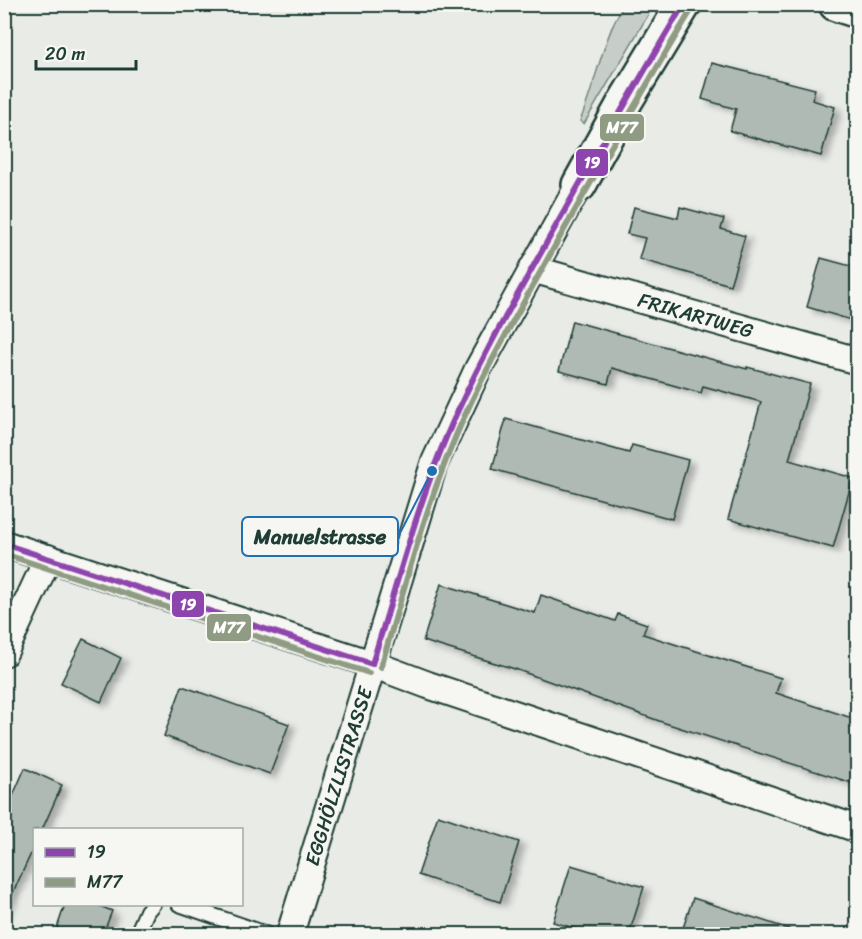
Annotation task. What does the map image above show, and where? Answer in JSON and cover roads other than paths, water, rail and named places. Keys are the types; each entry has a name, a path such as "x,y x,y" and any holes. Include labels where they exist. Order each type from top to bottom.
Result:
{"street":[{"name":"EGGHÖLZLISTRASSE","path":"290,934 434,464 478,369 532,269 632,91 684,4"},
{"path":"837,4 858,11"},
{"name":"FRIKARTWEG","path":"532,269 858,361"},
{"path":"4,544 372,664 428,686 858,829"},
{"path":"4,653 48,558"}],"lane":[{"path":"137,934 151,906"},
{"path":"184,906 266,934"}],"place":[{"name":"Manuelstrasse","path":"432,471"}]}
